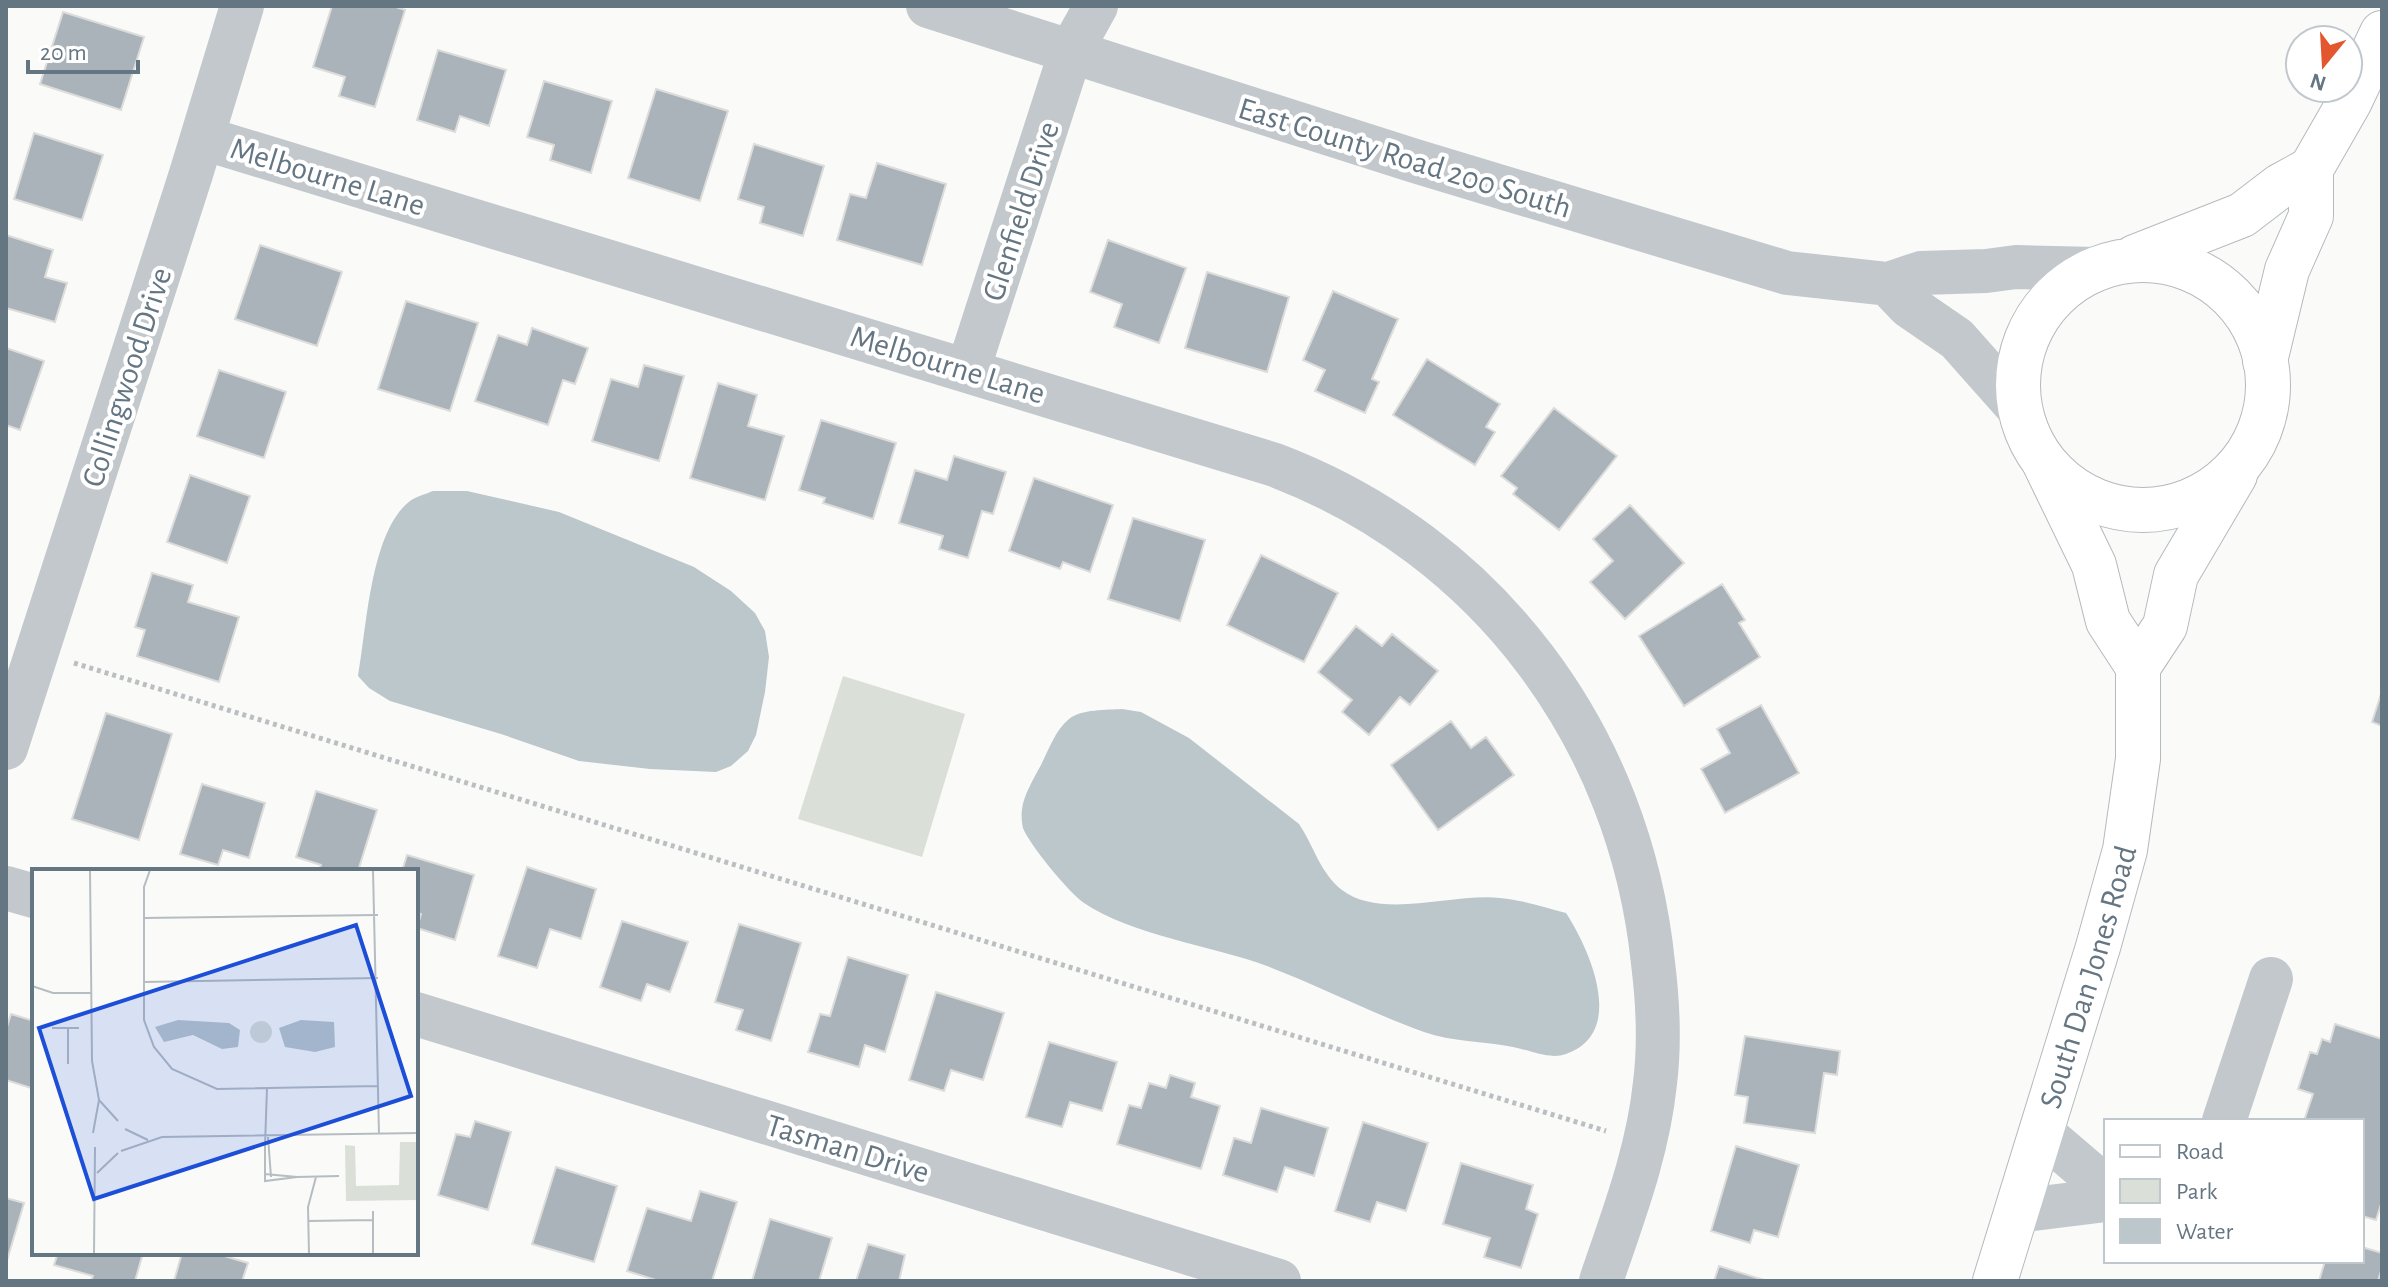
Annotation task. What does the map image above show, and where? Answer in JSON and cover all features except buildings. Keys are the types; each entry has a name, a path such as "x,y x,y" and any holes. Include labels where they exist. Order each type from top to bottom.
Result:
{"main road":[{"path":"2265,361 2287,270 2311,216 2311,169 2350,101 2382,33"},
{"path":"2111,265 2139,259 2171,262 2203,274 2222,288 2250,319 2262,345 2268,372 2267,405 2260,432 2176,575 2165,626 2138,667 2108,621 2094,565 2045,464 2032,445 2020,410 2017,371 2024,342 2037,317 2056,294 2082,274 2242,215 2280,186 2311,169"},
{"path":"2045,464 2072,489 2097,502 2140,511 2182,504 2213,490 2233,473 2248,453"},
{"name":"South Dan Jones Road","path":"1995,1281 2125,850 2138,759 2138,667"}],"street":[{"name":"Collingwood Drive","path":"6,748 203,138 242,6"},
{"name":"East County Road 200 South","path":"928,6 1528,196 1787,273 1888,284 1921,273 2111,265"},
{"path":"1070,6 1071,51"},
{"path":"1071,51 1096,6"},
{"name":"Glenfield Drive","path":"968,370 1071,51"},
{"name":"Melbourne Lane","path":"203,138 1275,465 1310,478 1384,518 1437,556 1506,623 1553,682 1591,750 1619,810 1634,854 1646,907 1658,1002 1656,1081 1645,1143 1601,1281"},
{"path":"1888,284 1909,306 1957,339 2020,410"},
{"path":"6,888 32,895"},
{"path":"2225,1119 2271,979"},
{"name":"Tasman Drive","path":"418,1015 1279,1281"},
{"path":"2041,1132 2104,1190"},
{"path":"2017,1211 2104,1200"}],"path":[{"path":"38,652 1645,1143"}],"green space":[{"path":"843,676 965,714 922,857 798,819"}],"water":[{"path":"433,491 467,491 559,512 694,567 731,591 755,613 765,631 769,657 756,735 748,751 731,766 716,772 579,761 390,701 369,688 358,676 378,557 397,515 410,501"},
{"path":"1122,709 1141,712 1189,738 1299,824 1328,876 1342,890 1358,899 1397,904 1500,898 1566,913 1593,968 1599,1010 1595,1028 1584,1043 1560,1056 1435,1035 1267,966 1148,932 1084,903 1060,880 1027,835 1022,822 1023,805 1029,787 1064,723 1080,713"}]}
